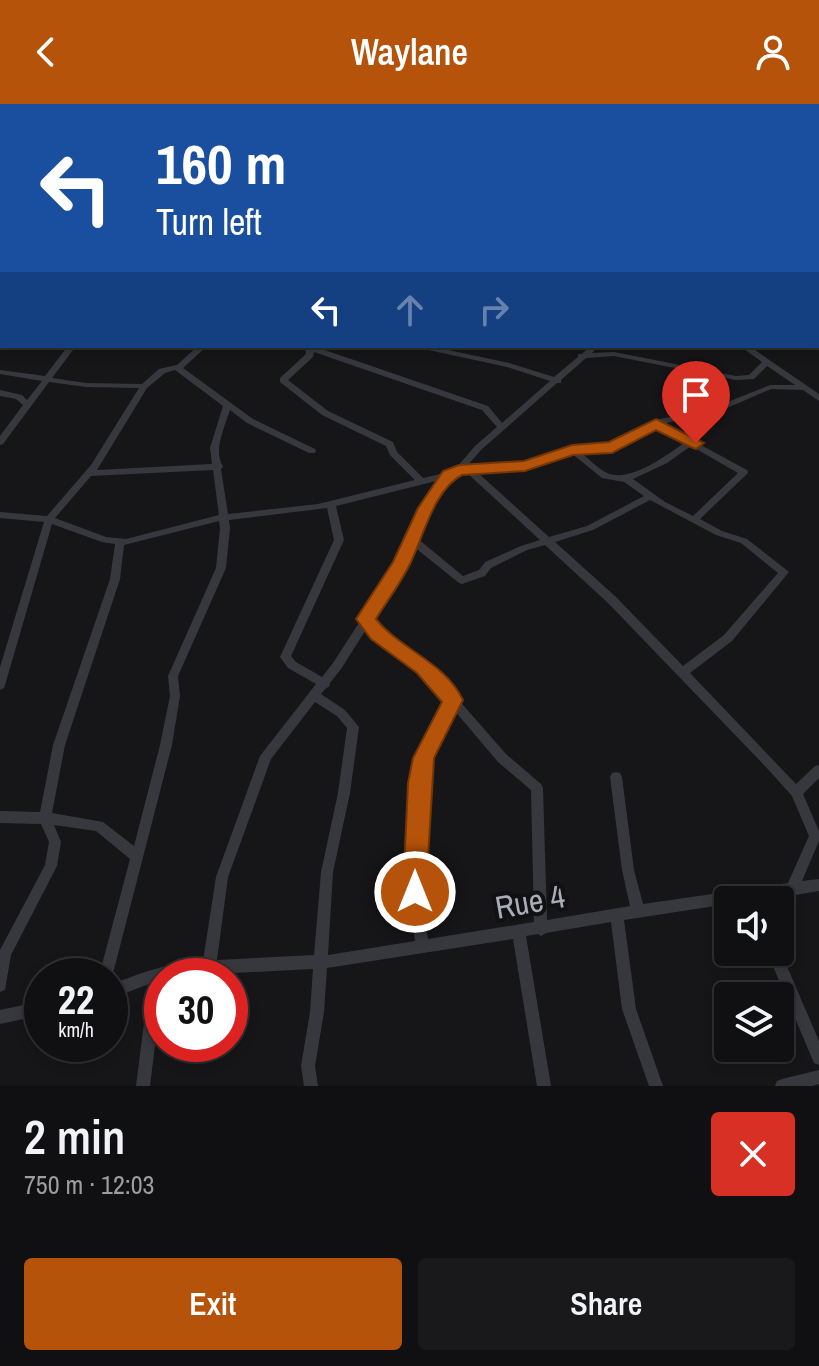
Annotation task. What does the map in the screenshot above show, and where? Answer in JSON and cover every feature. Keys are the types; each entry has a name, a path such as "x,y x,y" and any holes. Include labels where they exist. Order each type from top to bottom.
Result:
{"street":[{"path":"0,442 71,348"},
{"path":"178,368 201,348"},
{"path":"308,348 310,355 283,380 325,413 390,444 393,453 421,481"},
{"path":"311,348 481,406 501,427"},
{"path":"431,348 509,365 558,381"},
{"path":"211,958 222,877 258,776 273,745 325,684 413,540 426,508 501,427 558,381 592,348"},
{"path":"747,348 819,398"},
{"path":"581,356 614,354 736,378 754,376 766,363"},
{"path":"0,685 49,519 89,473 144,386 170,366 178,368 263,429 312,451"},
{"path":"0,372 46,381 144,386"},
{"path":"0,515 49,519 120,543 224,517 331,505 458,471 525,466 572,450 617,446 656,424 717,409 770,387 806,388"},
{"path":"0,393 19,397 28,405"},
{"path":"110,958 166,745 175,696 173,676 219,575 224,517 214,448 228,404"},
{"path":"656,424 744,472 695,519"},
{"path":"626,479 664,461 691,442"},
{"path":"572,450 605,476 626,479 719,533 744,541 785,573 728,638 682,673"},
{"path":"89,473 219,467"},
{"path":"458,471 547,539 796,792 815,836 793,886"},
{"path":"413,540 460,580 479,575 488,565 547,539 590,528 651,496"},
{"path":"325,684 292,665 285,657 339,540 331,505"},
{"path":"0,985 5,954 51,866 55,842 45,818 61,737 115,579 120,543"},
{"path":"366,619 386,641 424,668 502,758 537,788 541,929"},
{"path":"311,1086 308,1066 317,1012 327,872 344,793 353,727 341,713 315,696"},
{"path":"422,946 414,868 419,783 424,758 453,700"},
{"path":"796,792 819,770"},
{"path":"616,777 628,870 638,911"},
{"path":"0,817 45,818 99,826 135,855"},
{"name":"Rue 4","path":"794,890 819,885"},
{"name":"Rue 4","path":"248,967 319,963 519,934 638,911 714,902"},
{"path":"617,915 629,1009 656,1086"},
{"path":"519,934 544,1086"},
{"path":"780,966 819,1058"},
{"path":"0,1017 24,1012"},
{"path":"143,1086 146,1062"},
{"path":"782,1086 818,1080"}],"route":[{"path":"415,892 419,783 424,758 453,700 424,668 377,634 377,629 366,619 401,565 426,508 448,475 459,470 525,466 572,450 612,447 656,424 696,443"}]}
